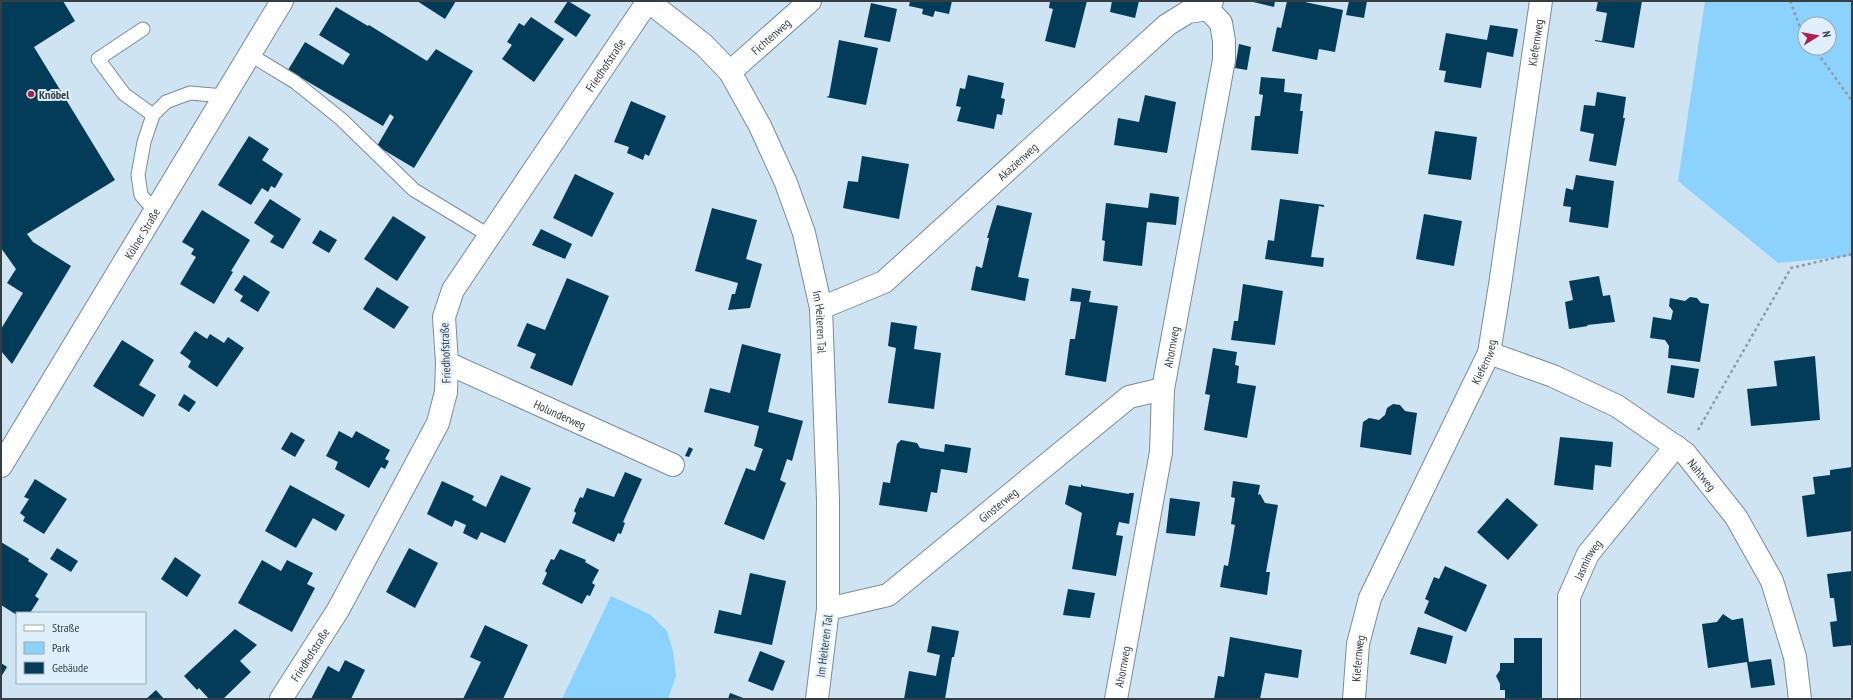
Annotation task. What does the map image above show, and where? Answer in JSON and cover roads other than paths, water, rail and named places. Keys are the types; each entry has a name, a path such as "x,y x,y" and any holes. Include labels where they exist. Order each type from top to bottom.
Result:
{"street":[{"name":"Kölner Straße","path":"1,466 282,1"},
{"name":"Im Heiteren Tal","path":"648,1 704,45 730,72 760,126 786,183 804,233 821,308 828,500 828,609 817,699"},
{"name":"Friedhofstraße","path":"281,699 338,610 438,423 446,392 447,363 444,317 453,290 648,1"},
{"name":"Fichtenweg","path":"730,72 810,1"},
{"name":"Kiefernweg","path":"1354,699 1358,644 1370,598 1489,353 1541,1"},
{"name":"Akazienweg","path":"821,308 884,282 1167,25 1188,12 1210,5"},
{"name":"Ahornweg","path":"1116,699 1161,452 1163,389 1224,60 1224,41 1221,23 1210,5"},
{"name":"Nahtweg","path":"1489,353 1552,376 1616,406 1680,450 1736,517 1772,581 1795,657 1800,699"},
{"name":"Holunderweg","path":"447,363 673,465"},
{"name":"Ginsterweg","path":"828,609 888,595 1129,398 1163,389"},
{"name":"Jasminweg","path":"1569,699 1569,596 1588,554 1680,450"}],"lane":[{"path":"143,29 98,59 124,94 153,115"},
{"path":"249,54 294,82 341,119 414,190 490,236"},
{"path":"155,211 141,194 138,175 144,142 153,115 166,102 190,93 224,96"}],"place":[{"name":"Knöbel","path":"31,94"}]}
